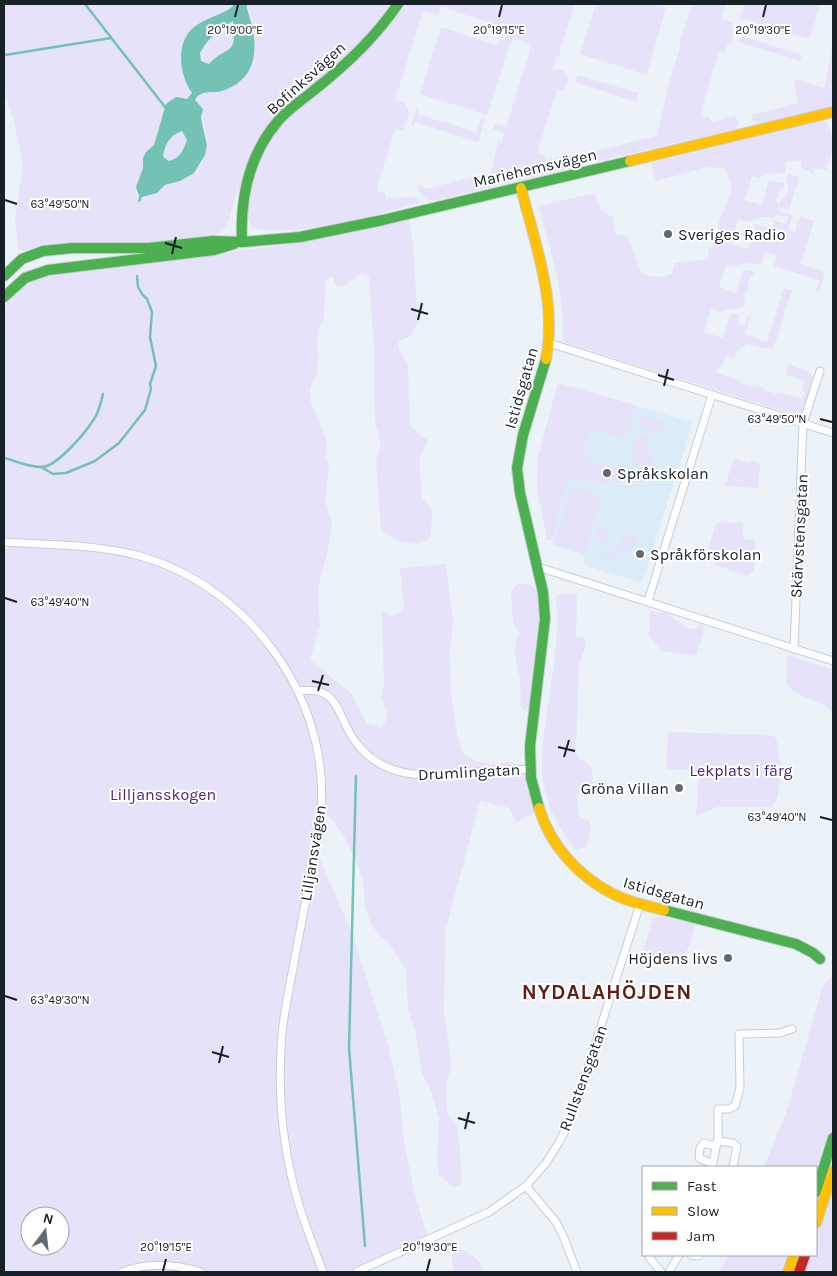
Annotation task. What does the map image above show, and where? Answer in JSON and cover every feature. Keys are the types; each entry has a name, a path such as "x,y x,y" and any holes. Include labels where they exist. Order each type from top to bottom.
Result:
{"main road":[{"name":"Bofinksvägen","path":"242,242 241,206 246,177 250,166 267,137 284,115 369,41 386,22 398,4"},
{"name":"Mariehemsvägen","path":"4,297 24,278 48,270 214,250 242,242 347,227 521,188 833,112"},
{"name":"Istidsgatan","path":"521,188 548,298 550,324 549,343 542,377 520,446 517,468 520,493 543,592 545,619 530,746 530,769 533,793 546,829 555,844 578,870 613,894 640,904 796,944 820,959"},
{"name":"Mariehemsvägen","path":"4,276 16,262 23,258 50,250 151,248 226,240 242,242"},
{"path":"817,1189 833,1138"},
{"path":"817,1220 833,1171"},
{"path":"788,1272 794,1256"},
{"path":"799,1272 805,1256"}],"street":[{"path":"549,343 833,433"},
{"name":"Skärvstensgatan","path":"794,649 803,423 820,371"},
{"path":"648,602 712,395"},
{"name":"Lilljansvägen","path":"4,542 120,552 155,561 187,576 215,592 242,614 278,656 298,691 306,710 314,739 320,768 322,798 318,836 282,1026 280,1096 287,1155 293,1184 323,1272"},
{"path":"538,567 833,661"},
{"name":"Drumlingatan","path":"298,691 315,690 333,700 354,741 378,764 393,771 424,775 530,769"},
{"name":"Rullstensgatan","path":"356,1272 489,1212 526,1186 546,1163 566,1129 592,1055 640,904"},
{"path":"734,1166 737,1146 733,1144 717,1143 704,1142 700,1148 699,1158 712,1165 717,1143 718,1109 732,1108 735,1106 739,1096 739,1034 780,1033 792,1029"},
{"path":"526,1186 556,1222 574,1271"},
{"path":"650,1256 660,1272"},
{"path":"669,1272 678,1256"},
{"path":"122,1272 137,1266 154,1265 172,1266 201,1272"}],"shaded area":[{"path":"235,4 247,4 254,46 254,57 250,68 235,85 222,91 200,94 195,100 203,109 201,118 207,145 205,155 194,173 180,181 165,185 157,193 142,197 140,202 138,201 139,196 136,187 143,168 143,158 146,152 154,145 166,104 176,97 187,99 192,93 187,85 182,66 182,47 185,39 197,25 231,8","holes":["233,21 234,40 230,48 209,64 201,61 200,53 206,43 218,31","182,131 187,140 184,148 181,154 169,161 163,157 166,144 174,135"]},
{"name":"Språkskolan","path":"558,383 693,422 642,583 583,565 585,555 552,545 554,539 547,540 537,487 538,458"}],"green space":[{"path":"4,4 235,4 217,16 181,57 184,76 193,92 187,98 179,98 165,107 154,145 143,158 143,168 136,187 138,201 140,202 142,197 160,191 165,185 188,176 201,164 207,148 207,140 203,121 203,109 195,100 200,95 222,91 235,85 250,68 254,57 254,46 247,4 575,4 559,53 561,54 560,57 556,56 553,68 565,71 568,78 563,91 557,89 538,150 540,155 544,155 546,160 571,154 574,162 572,168 436,200 427,200 420,193 418,186 423,185 425,189 491,173 498,142 501,143 504,133 493,129 495,124 506,127 532,44 512,38 487,115 420,94 441,27 496,45 501,39 505,40 509,29 441,7 438,15 423,11 395,100 405,103 409,113 403,131 395,129 377,187 379,193 385,192 386,198 418,197 419,203 335,224 289,230 269,230 251,227 247,215 246,178 236,194 227,226 217,235 151,242 50,244 23,251 18,248 15,219 23,164 14,121 4,90"},
{"path":"596,4 655,4 666,7 647,75 580,54"},
{"path":"692,4 726,4 721,19 732,22 733,36 731,44 728,43 725,53 719,52 701,110 703,118 709,116 711,122 736,116 739,125 736,129 598,161 586,160 584,154 657,136 668,87 681,44 679,44"},
{"path":"744,4 820,4 810,39 740,18"},
{"path":"233,21 235,42 228,51 215,57 209,64 201,61 200,53 206,43 218,31"},
{"path":"742,36 802,55 800,61 738,42"},
{"path":"833,45 833,107 760,124 753,122 751,115 798,103 795,79 824,88"},
{"path":"578,75 638,93 637,102 575,82"},
{"path":"416,109 419,109 417,115 442,121 476,133 481,118 485,119 478,142 415,122 413,125 411,124"},
{"path":"820,120 827,122 833,146 826,170 815,168 814,174 800,167 802,160 786,162 785,173 764,174 759,178 752,176 745,200 762,205 769,180 785,183 783,190 779,192 776,200 779,204 780,200 786,197 789,186 786,180 788,174 799,177 789,210 779,207 777,210 793,215 788,229 795,232 800,216 814,221 801,264 825,272 820,291 816,290 819,280 774,266 777,255 765,252 761,265 745,263 733,267 726,265 719,287 736,293 743,271 751,270 754,273 748,283 749,290 745,293 744,306 721,312 711,309 704,332 723,338 730,315 732,313 740,314 737,324 744,326 748,317 751,316 745,334 767,342 784,288 792,290 774,347 766,349 748,344 737,351 734,359 726,356 722,367 719,366 717,373 754,387 755,385 777,394 778,392 802,399 805,392 802,391 805,381 786,375 788,364 809,372 813,377 802,417 563,342 560,291 539,206 595,193 601,210 612,217 615,234 628,237 641,273 652,277 672,274 675,263 707,259 709,249 719,243 719,222 732,189 729,176 724,168 708,167 656,181 651,163","holes":["776,214 788,217 786,224 774,221 772,228 755,224 748,249 731,244 738,219 747,222 761,217 775,218"]},
{"path":"182,131 187,140 184,148 181,154 169,161 163,157 166,144 174,135"},
{"name":"Lilljansskogen","path":"409,219 413,246 418,321 411,336 399,341 398,348 408,364 410,425 417,433 427,439 427,444 419,461 422,498 430,507 432,514 431,535 428,540 409,543 391,537 381,529 376,460 381,446 375,424 374,348 369,276 362,273 341,287 335,283 332,276 325,281 324,318 318,330 317,338 317,373 310,389 311,403 326,438 327,448 325,456 329,464 329,471 325,499 332,524 319,584 320,625 310,660 352,694 367,724 381,728 385,723 387,712 381,698 384,683 382,611 394,616 402,611 404,607 400,568 446,564 453,621 450,651 451,694 457,734 463,753 477,762 494,764 508,762 529,766 539,810 516,823 510,808 480,801 445,932 444,1014 452,1067 446,1081 447,1114 457,1125 460,1151 461,1184 455,1188 439,1175 437,1161 439,1119 432,1093 422,1073 415,1031 408,1009 406,969 387,941 378,934 371,924 365,907 363,878 344,836 331,818 321,813 315,848 352,933 388,1045 399,1091 404,1142 415,1195 428,1239 356,1272 142,1272 137,1267 122,1272 4,1272 4,549 20,544 4,542 4,306 22,288 43,275 285,245"},
{"path":"558,383 635,405 627,438 591,431 584,447 590,462 621,469 611,484 565,480 567,484 558,510 554,539 547,540 537,487 538,458"},
{"path":"640,415 664,422 660,435 637,428"},
{"path":"645,435 649,437 647,449 653,456 650,473 645,482 637,482 635,479 633,446 638,436"},
{"path":"734,458 749,463 750,460 760,464 758,488 725,486"},
{"path":"571,487 601,496 585,553 555,544"},
{"path":"719,522 743,523 743,539 755,540 754,570 748,576 715,565 716,554 708,551 715,526"},
{"path":"599,528 605,528 609,535 605,542 599,542 595,538 595,532"},
{"path":"624,531 636,537 636,543 610,562 604,560 602,554 611,552 621,541"},
{"path":"522,583 543,592 535,703 524,710 521,707 520,679 515,651 519,633 513,622 511,594 515,586"},
{"path":"560,594 576,594 576,637 583,637 586,645 579,664 576,750 578,758 590,765 593,784 577,794 579,817 590,821 590,829 587,847 576,850 557,823 545,792 542,771 544,737 556,642 556,596"},
{"path":"650,611 666,613 689,629 696,628 701,623 704,629 696,656 662,651 649,636"},
{"path":"787,655 833,670 833,713 824,705 799,694 787,685"},
{"name":"Lekplats i färg","path":"668,732 769,735 775,737 779,750 780,769 776,802 771,807 717,807 696,816 699,771 667,769"},
{"path":"660,916 695,925 688,949 683,956 663,957 643,952 653,918"},
{"path":"833,976 833,1272 720,1272 728,1256 817,1256 817,1166 764,1166 786,1113 823,985"},
{"path":"459,1250 463,1250 477,1259 485,1272 451,1272 454,1270 452,1256"}],"waterway":[{"path":"85,4 165,107"},
{"path":"5,55 111,38"},
{"path":"41,467 53,474 66,473 95,461 119,443 145,410 156,366 150,337 152,312 147,299 138,287 137,276"},
{"path":"4,458 36,467 47,466 54,462 78,440 90,425 100,407 103,394"},
{"path":"356,776 349,1048 365,1246"}],"traffic: fast":[{"path":"242,242 243,209 248,178 253,163 268,134 286,113 337,72 359,51 398,4"},
{"path":"4,276 22,259 43,251 73,248 149,248 213,241 243,242 300,237 383,220 630,161"},
{"path":"4,297 25,278 48,270 214,250 234,244"},
{"path":"539,808 531,778 530,746 545,619 543,592 520,493 517,468 523,435 546,359"},
{"path":"664,910 796,944 820,959"},
{"path":"817,1189 833,1138"}],"traffic: slow":[{"path":"630,161 833,112"},
{"path":"521,188 538,251 547,294 549,338 546,359"},
{"path":"539,808 550,835 558,847 577,869 588,878 619,897 664,910"},
{"path":"817,1220 833,1171"},
{"path":"788,1272 794,1256"}],"traffic: jam":[{"path":"799,1272 805,1256"}],"place":[{"name":"Sveriges Radio","path":"668,234"},
{"name":"Språkskolan","path":"607,473"},
{"name":"Språkförskolan","path":"640,554"},
{"name":"Gröna Villan","path":"679,788"},
{"name":"Höjdens livs","path":"728,958"}],"district":[{"name":"NYDALAHÖJDEN","path":"607,992"}]}
